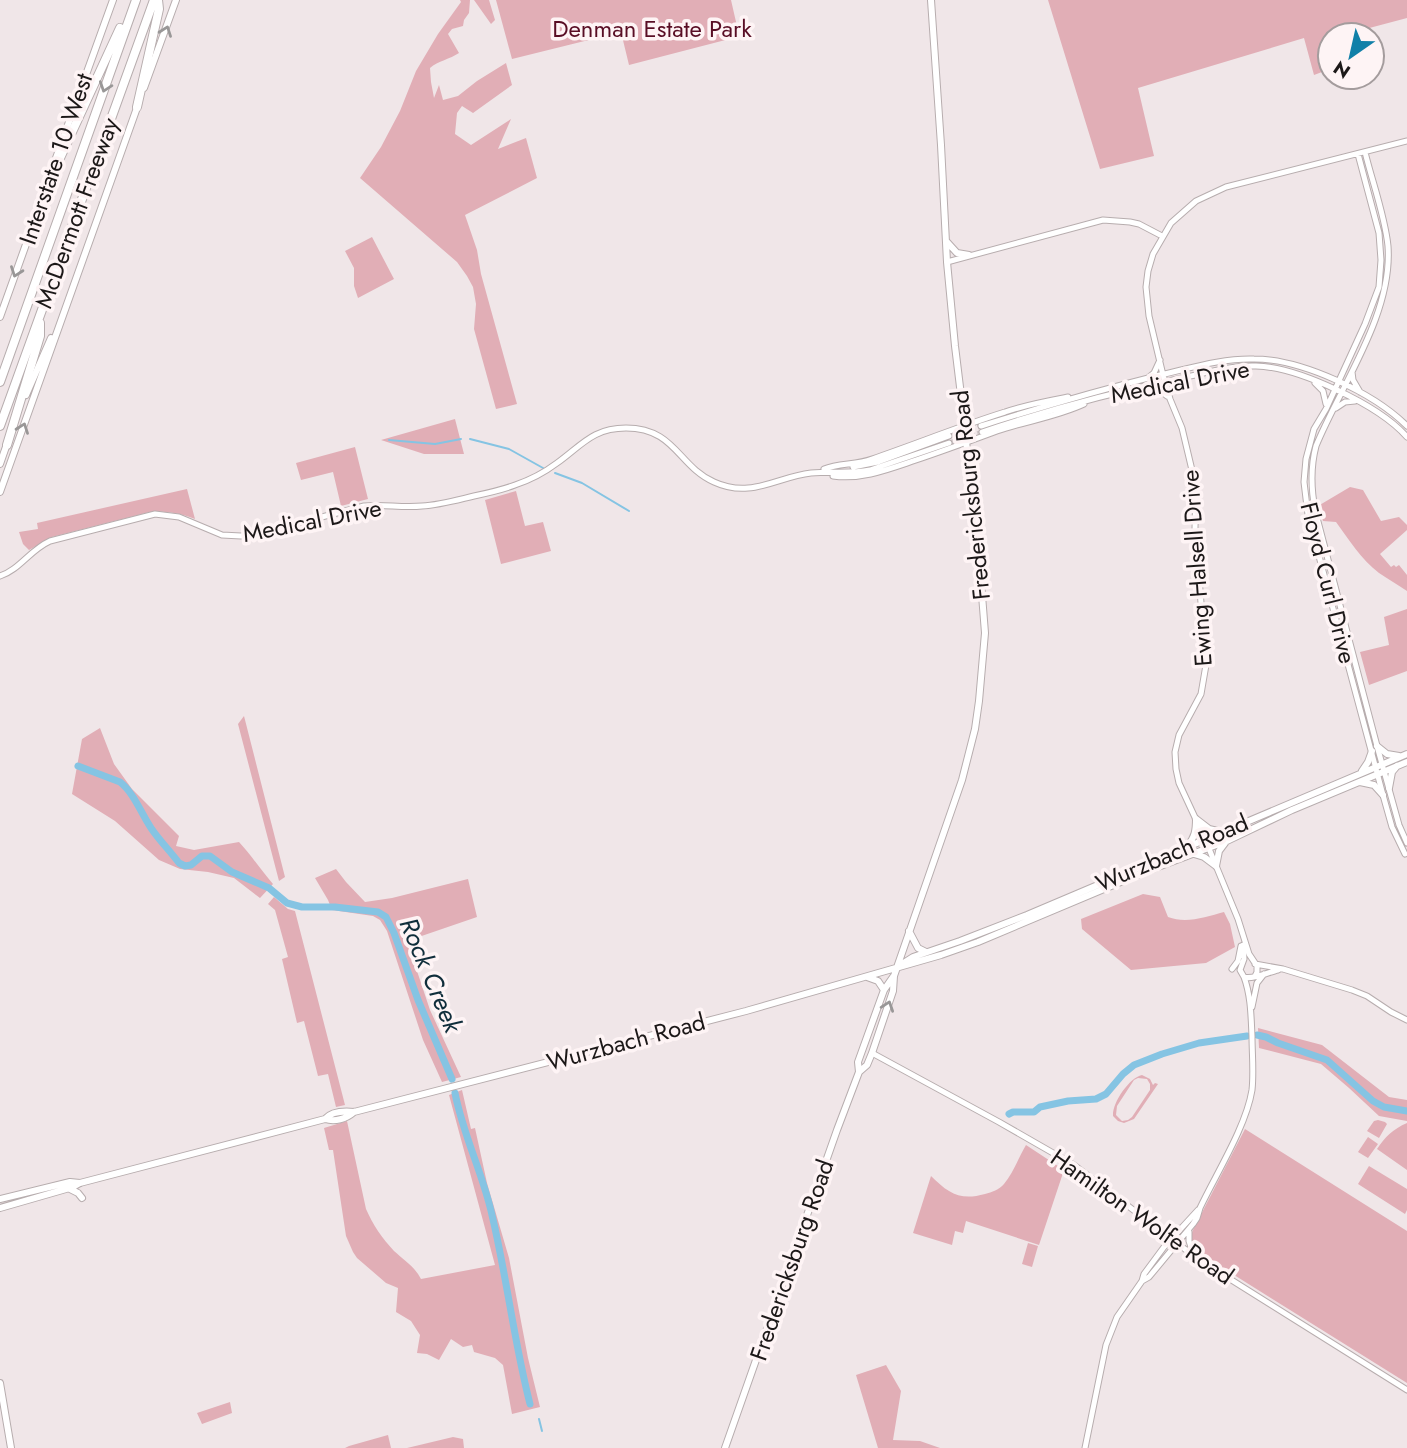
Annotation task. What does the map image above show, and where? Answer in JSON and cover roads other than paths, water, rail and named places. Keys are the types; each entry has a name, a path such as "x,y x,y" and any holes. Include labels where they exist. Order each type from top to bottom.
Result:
{"highway":[{"path":"48,184 134,0"},
{"name":"McDermott Freeway","path":"0,382 134,0"},
{"path":"137,107 159,9 156,0"},
{"name":"McDermott Freeway","path":"0,426 156,0"},
{"path":"7,445 40,336 39,319"}],"main road":[{"name":"Interstate 10 West","path":"0,317 113,0"},
{"path":"0,492 176,0"},
{"name":"Fredericksburg Road","path":"859,1072 867,1065 872,1052 893,991 894,976 962,780 979,701 985,633 982,583 947,262 931,0"},
{"path":"946,240 957,253 969,255"},
{"path":"0,464 41,359 64,311"},
{"path":"1383,795 1374,785 1358,778 1374,749 1405,757"},
{"name":"Wurzbach Road","path":"1380,769 1398,765 1405,757"},
{"name":"Wurzbach Road","path":"897,967 913,957 960,942 1027,915 1405,757"},
{"path":"1389,788 1392,772 1398,765"},
{"name":"Wurzbach Road","path":"0,1208 68,1189 80,1183 325,1119 328,1115 354,1112 746,1011 929,959 978,942 1189,854 1227,841 1358,778"},
{"path":"1196,819 1209,829 1222,832"},
{"path":"1184,848 1196,833 1196,819"},
{"path":"1189,854 1202,856 1216,866 1220,849 1227,841"},
{"path":"909,931 918,948 926,953"},
{"path":"865,976 875,979 884,990"},
{"name":"Fredericksburg Road","path":"725,1448 859,1072 858,1062 884,990 894,976"},
{"path":"866,1040 872,1052"},
{"name":"Wurzbach Road","path":"0,1199 70,1182 80,1183"},
{"path":"68,1189 82,1198"},
{"path":"0,1383 11,1448"}],"street":[{"name":"Ewing Halsell Drive","path":"1085,1448 1109,1335 1122,1308 1142,1281 1149,1278 1200,1208 1239,1128 1250,1099 1253,1071 1251,990 1257,969 1209,847 1180,783 1175,762 1179,735 1200,694 1206,665 1195,528 1196,487 1149,316 1146,287 1150,264 1171,223 1187,207 1216,191 1407,141"},
{"name":"Floyd Curl Drive","path":"1361,153 1379,233 1379,286 1349,369 1316,446 1312,460 1312,489 1374,749"},
{"path":"947,262 1103,220 1136,224 1162,236"},
{"name":"Medical Drive","path":"1178,375 1221,362 1254,359 1302,367 1360,391 1407,426"},
{"path":"1160,360 1178,375 1170,399 1148,382 1160,360"},
{"name":"Medical Drive","path":"1148,382 1088,393 982,429 1164,378 1254,366 1285,371 1338,391 1393,422 1407,437"},
{"path":"1322,374 1334,374 1349,369 1360,391"},
{"path":"1312,381 1325,395 1329,411 1342,403 1358,401"},
{"path":"824,469 861,463 1007,411 1088,393"},
{"path":"812,473 843,477 869,475 997,431 1065,412 1094,399"},
{"name":"Floyd Curl Drive","path":"1329,411 1314,429 1306,459 1304,489 1308,515 1380,769 1407,844"},
{"name":"Medical Drive","path":"0,576 13,570 36,548 50,541 148,515 172,515 222,535 241,536 364,506 420,507 450,502 521,483 557,463 590,437 614,429 635,429 658,436 671,444 697,472 714,483 744,489 758,488 824,469 872,464 949,440 870,470 856,473 812,473"},
{"path":"1304,489 1312,489"},
{"name":"Floyd Curl Drive","path":"1380,769 1383,795 1392,827 1405,854"},
{"name":"Ewing Halsell Drive","path":"1242,931 1244,952 1240,970 1244,977 1251,1013"},
{"path":"1232,968 1238,961 1242,939"},
{"path":"1242,964 1248,961 1283,969 1349,989 1367,996 1407,1020"},
{"path":"1244,977 1249,979 1283,969"},
{"path":"1251,1013 1257,983 1265,973"},
{"name":"Hamilton Wolfe Road","path":"872,1052 1065,1159 1194,1256 1407,1390"},
{"path":"1156,1228 1169,1231 1187,1227 1194,1256"}],"waterway":[{"path":"389,440 435,444 461,439"},
{"path":"470,439 509,449 543,468"},
{"path":"555,473 582,483 629,511"},
{"name":"Rock Creek","path":"78,766 120,782 133,797 154,832 179,863 185,866 191,865 202,856 210,856 232,872 269,888 287,903 302,907 335,907 378,912 386,917 452,1079"},
{"path":"1257,1035 1327,1060 1373,1101 1384,1107 1407,1111"},
{"path":"1009,1114 1034,1112 1040,1107 1068,1101 1096,1099 1106,1094 1134,1065 1199,1043 1247,1036"},
{"name":"Rock Creek","path":"455,1093 492,1215 530,1404"},
{"name":"Rock Creek","path":"539,1419 542,1431"}],"tunnel":[{"path":"949,436 981,426"},
{"path":"949,443 982,432"}],"park label":[{"name":"Denman Estate Park","path":"652,29"}]}
